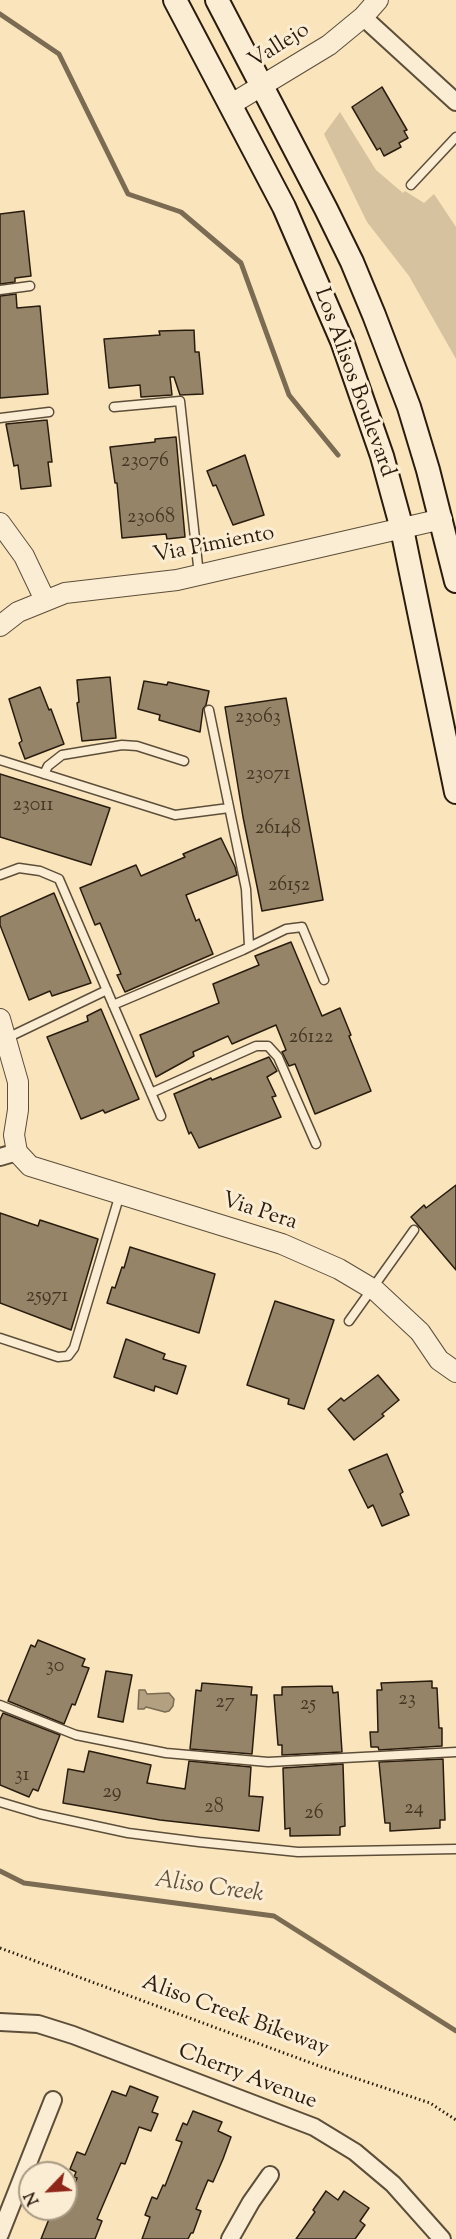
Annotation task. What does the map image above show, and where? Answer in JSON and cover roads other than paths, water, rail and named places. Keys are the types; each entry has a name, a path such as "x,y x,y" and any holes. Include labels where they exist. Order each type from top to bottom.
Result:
{"main road":[{"name":"Los Alisos Boulevard","path":"175,0 284,207 342,341 382,456 402,529 456,792"},
{"name":"Los Alisos Boulevard","path":"217,0 341,241 374,315 409,407 442,519 456,581"}],"street":[{"name":"Vallejo","path":"230,105 329,45 363,17 378,0"},
{"path":"363,17 456,102"},
{"name":"Via Pimiento","path":"0,626 18,612 65,593 177,580 442,519"},
{"path":"0,523 24,556 45,600"},
{"path":"0,1019 18,1082 18,1110 9,1155"},
{"name":"Via Pera","path":"9,1155 30,1166 282,1244 339,1269 372,1288 420,1332 439,1360 456,1372"},
{"name":"Cherry Avenue","path":"0,2022 38,2024 73,2035 314,2127 355,2152 393,2184 442,2239"},
{"path":"0,2234 52,2100"},
{"path":"230,2239 251,2202 270,2175"}],"lane":[{"path":"411,185 456,137"},
{"path":"0,290 30,286"},
{"path":"114,407 180,401 199,575"},
{"path":"0,418 49,412"},
{"path":"209,710 246,890 249,946"},
{"path":"44,774 48,766 62,755 122,745 137,746 184,761"},
{"path":"0,760 175,816 229,808"},
{"path":"0,875 19,868 40,871 59,879 161,1116"},
{"path":"113,1005 286,928 302,927 324,980"},
{"path":"6,1038 106,990"},
{"path":"151,1093 256,1046 268,1046 278,1057 316,1144"},
{"path":"0,1338 58,1357 68,1356 74,1348 121,1194"},
{"path":"349,1321 414,1230"},
{"path":"0,1705 76,1735 166,1754 268,1762 456,1752"},
{"path":"0,1802 40,1814 128,1833 210,1844 298,1852 456,1850"}],"waterway":[{"path":"0,14 59,54 128,194 181,212 241,263 289,395 338,455"},
{"name":"Aliso Creek","path":"0,1871 24,1883 274,1916 456,2031"}]}
